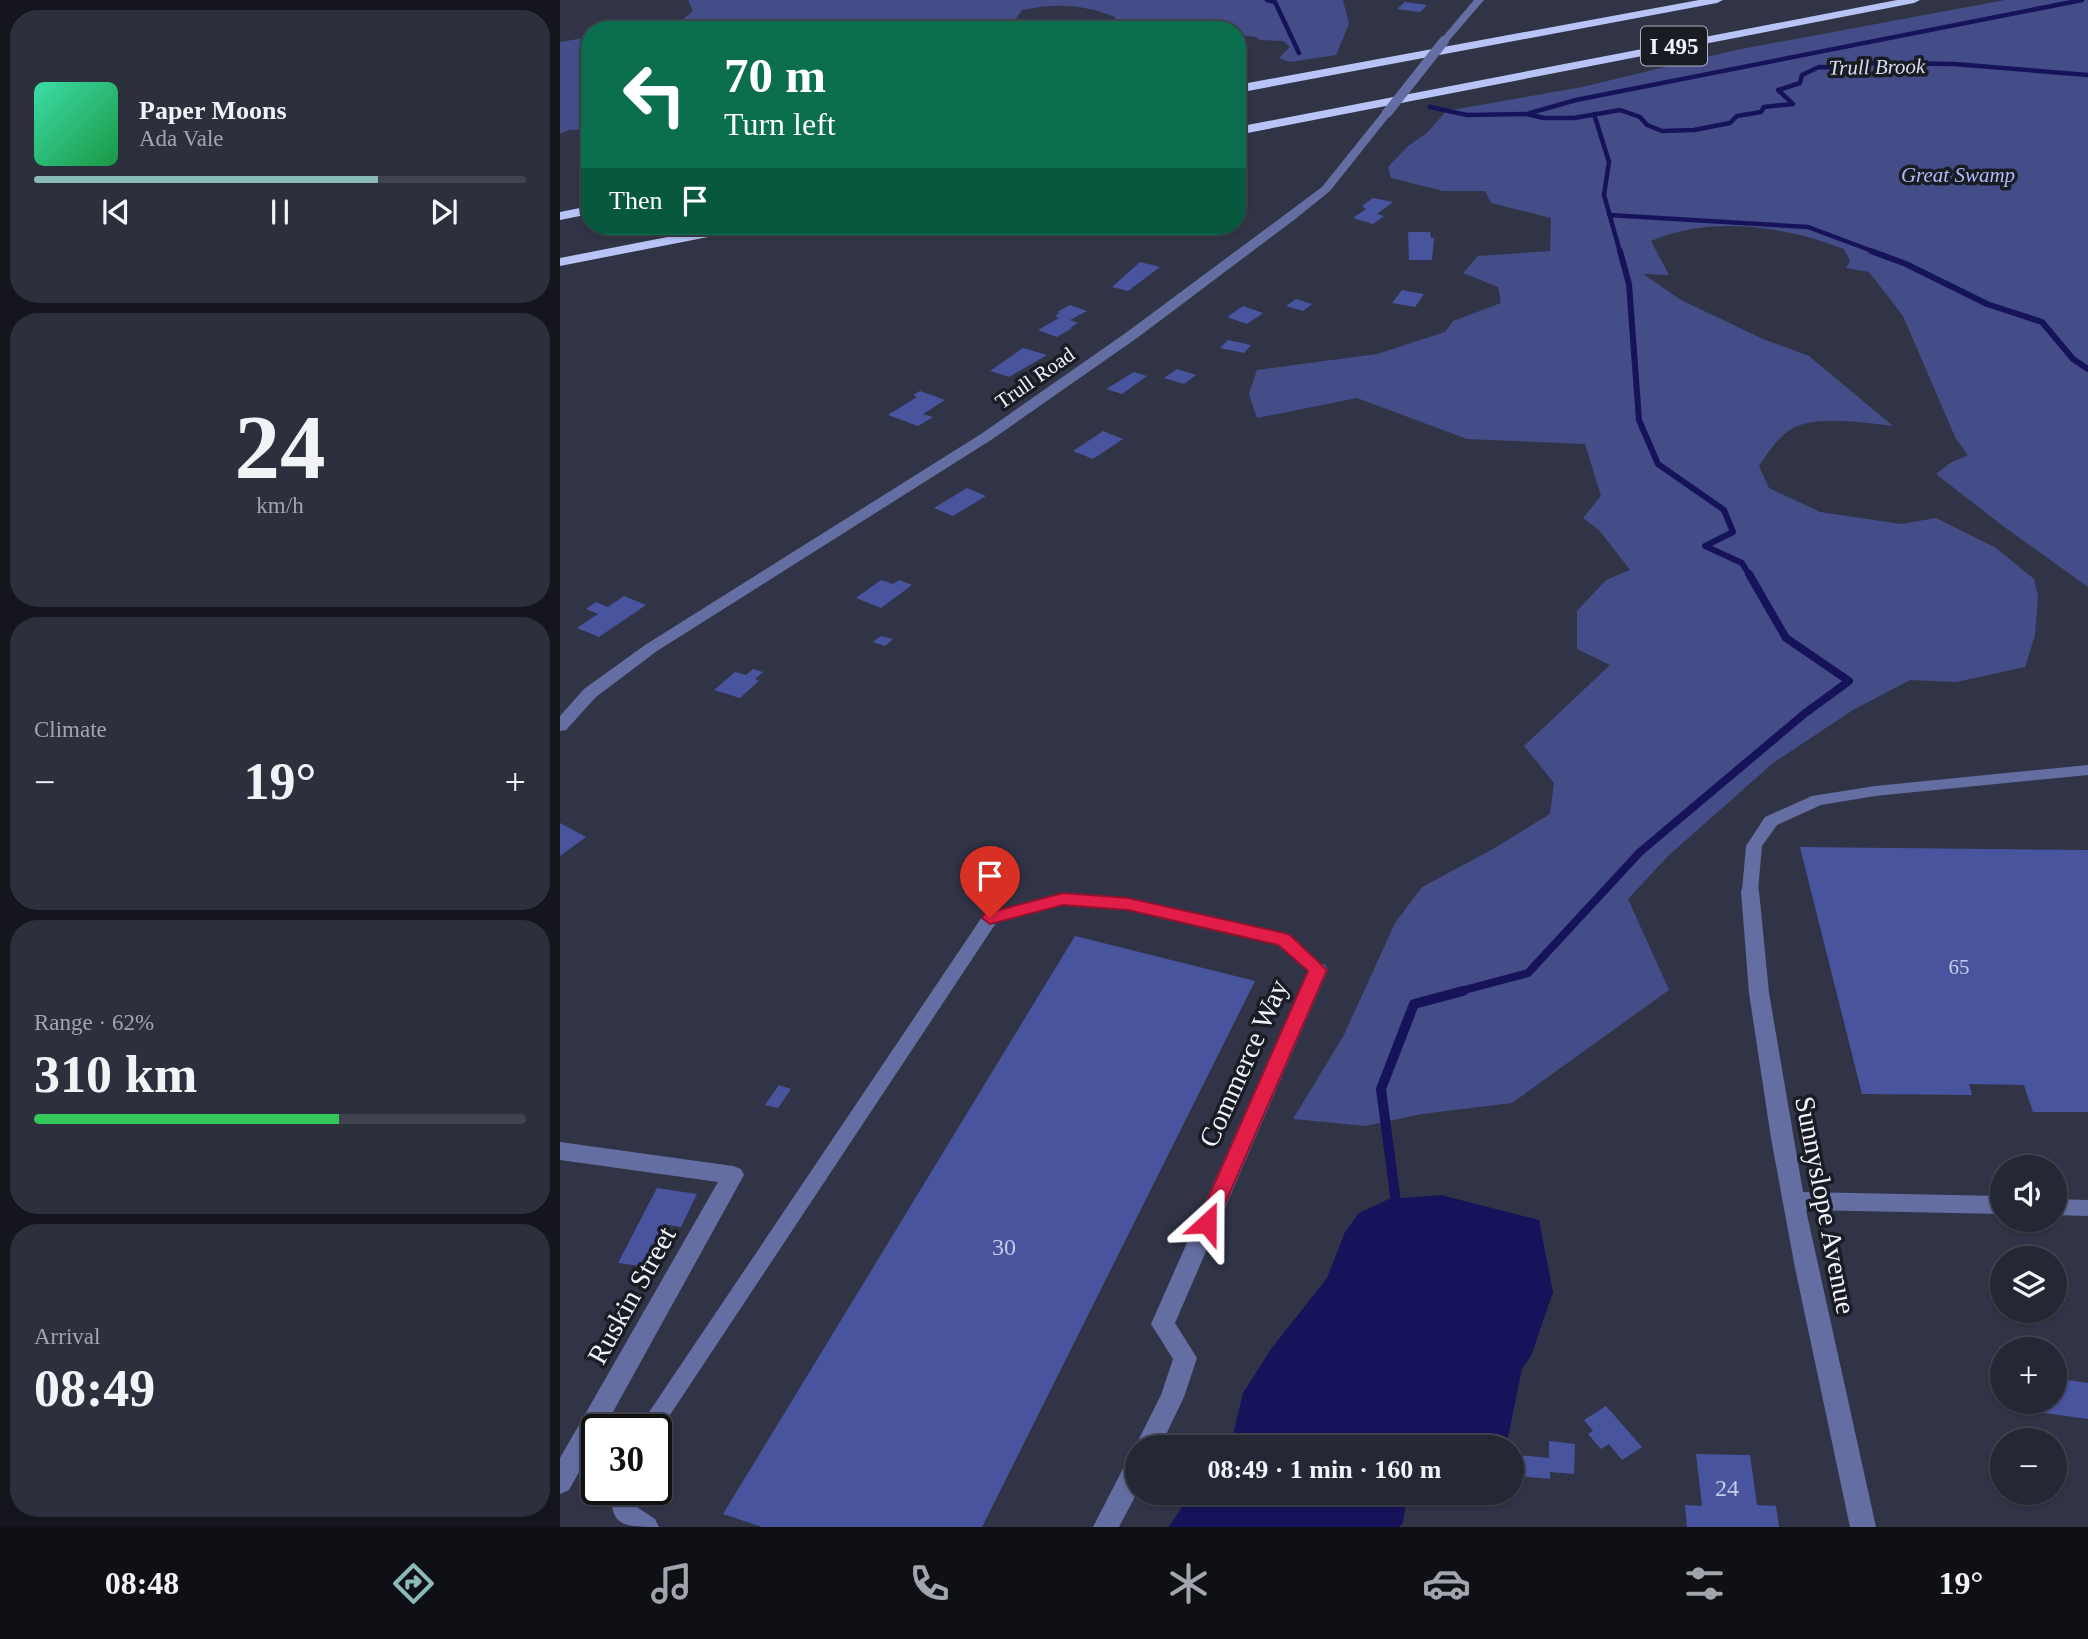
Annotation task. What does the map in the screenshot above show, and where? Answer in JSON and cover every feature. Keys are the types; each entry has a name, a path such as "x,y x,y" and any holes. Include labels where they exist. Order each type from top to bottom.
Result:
{"highway":[{"name":"I 495","path":"1246,87 1717,0"},
{"name":"I 495","path":"1246,129 1914,0"},
{"path":"560,216 581,212"},
{"path":"560,262 698,235"}],"street":[{"name":"Trull Road","path":"560,726 590,693 651,648 986,438 1132,335 1326,189 1479,0"},
{"name":"Sunnyslope Avenue","path":"1751,891 1760,1005 1793,1201 1863,1527"},
{"name":"Commerce Way","path":"1153,1435 1172,1397 1185,1358 1163,1324 1318,970"},
{"name":"Ruskin Street","path":"560,1151 733,1175 560,1482"},
{"path":"1793,1201 1990,1205"},
{"path":"1106,1527 1125,1490"}],"lane":[{"path":"1751,891 1754,846 1771,821 1818,800 1875,790 2088,770"},
{"path":"659,1414 990,918 1063,899 1128,904 1284,940 1318,970"},
{"path":"2067,1207 2088,1208"},
{"path":"622,1505 622,1510 647,1527"}],"green space":[{"path":"688,0 1343,0 1349,24 1336,55 1290,62 1279,58 1290,47 1283,41 1260,40 1246,36 1246,21 1116,21 1115,17 1092,9 1046,6 1022,10 1014,21 675,21 683,19 693,11"},
{"name":"Great Swamp","path":"2005,0 2088,0 2088,587 1936,474 1950,463 1968,455 1956,439 1903,316 1869,272 1846,268 1850,261 1844,249 1797,234 1748,227 1698,228 1651,241 1669,275 1643,274 1681,300 1763,339 1809,356 1893,426 1820,421 1792,429 1776,443 1759,466 1769,488 1820,512 1901,524 1936,518 1996,548 2034,579 2038,596 2035,635 2025,667 1956,682 1910,680 1853,710 1773,763 1668,856 1628,899 1669,990 1512,1103 1422,1114 1365,1126 1293,1119 1344,1035 1395,923 1422,887 1493,849 1550,814 1554,783 1524,746 1610,665 1577,649 1577,611 1606,580 1630,570 1599,530 1583,518 1601,496 1585,444 1467,439 1357,398 1257,418 1249,394 1257,370 1377,354 1445,332 1453,321 1501,303 1498,287 1463,273 1478,256 1550,251 1551,218 1491,203 1485,191 1443,191 1391,178 1388,167 1408,146 1427,133 1446,111 1582,87 1736,50"},
{"path":"581,38 581,129 560,134 560,42"}],"shaded area":[{"path":"1441,1195 1539,1220 1553,1292 1531,1356 1522,1369 1508,1435 1233,1435 1243,1393 1271,1349 1327,1278 1345,1232 1359,1213 1389,1199"},
{"path":"1183,1505 1406,1505 1403,1523 1399,1527 1169,1527"}],"building":[{"path":"1405,2 1427,5 1420,12 1397,9"},
{"path":"1373,198 1393,202 1377,214 1384,216 1373,224 1353,218 1366,209 1362,206"},
{"path":"1408,232 1430,232 1431,238 1434,238 1432,260 1409,260"},
{"path":"1140,262 1160,267 1128,291 1112,287"},
{"path":"1402,290 1424,294 1415,307 1392,303"},
{"path":"1296,299 1312,304 1303,311 1286,306"},
{"path":"1070,305 1087,311 1070,320 1078,323 1072,328 1057,337 1038,330 1059,318 1055,316 1060,313 1057,312"},
{"path":"1243,306 1263,313 1247,324 1227,317"},
{"path":"1228,340 1251,345 1244,353 1220,348"},
{"path":"1023,348 1047,355 1009,377 990,371"},
{"path":"1177,369 1196,375 1184,384 1164,378"},
{"path":"1134,372 1147,376 1122,394 1106,389"},
{"path":"920,391 945,400 923,414 933,417 918,426 888,415 917,397 913,395"},
{"path":"1103,431 1123,439 1093,459 1073,451"},
{"path":"967,488 986,496 953,516 934,508"},
{"path":"881,580 893,584 899,580 912,585 881,608 856,598"},
{"path":"624,596 646,605 599,637 577,628 598,614 586,609 596,602 608,607"},
{"path":"881,636 893,639 885,646 873,642"},
{"path":"753,669 763,672 755,679 759,681 740,698 714,690 735,672 746,675"},
{"path":"560,823 586,837 560,856"},
{"path":"1800,847 2088,850 2088,1112 2033,1112 2024,1085 1969,1084 1972,1095 1862,1094"},
{"path":"1075,936 1255,981 982,1527 762,1527 723,1514"},
{"path":"779,1085 791,1089 778,1108 765,1105"},
{"path":"657,1188 697,1194 681,1227 669,1225 648,1267 618,1263"},
{"path":"2067,1380 2088,1383 2088,1419 2052,1414 2067,1414"},
{"path":"1606,1406 1642,1447 1622,1460 1609,1444 1601,1449 1588,1434 1593,1431 1584,1420"},
{"path":"1549,1441 1575,1444 1574,1474 1550,1472 1550,1479 1524,1476 1524,1456 1549,1458"},
{"path":"1696,1454 1750,1455 1757,1505 1776,1506 1779,1527 1687,1527 1685,1505 1702,1506"}],"waterway":[{"path":"1267,0 1275,2 1299,53"},
{"path":"1530,113 1576,100 2082,0"},
{"name":"Trull Brook","path":"1594,114 1620,110 1640,117 1647,125 1662,131 1694,130 1730,123 1737,116 1761,112 1764,107 1793,104 1778,90 1800,83 1802,75 1819,67 1852,68 1869,63 1954,64 2088,75"},
{"path":"1430,107 1467,115 1526,114 1544,118 1574,118 1594,114"},
{"path":"1594,114 1609,162 1604,195 1610,215"},
{"path":"1610,215 1808,227 1875,252"},
{"path":"1610,215 1620,252"},
{"path":"1620,251 1629,284 1639,420 1658,464 1724,510 1733,532 1705,546 1742,563 1750,576"},
{"path":"1871,251 1906,264 1987,304 2042,322 2073,359 2088,369"},
{"path":"1457,992 1528,973 1640,852 1804,714 1849,681 1786,638 1749,574"},
{"path":"1397,1210 1381,1089 1414,1004 1463,991"}],"route":[{"path":"990,918 1063,899 1128,904 1284,940 1318,970 1207,1223"}]}
